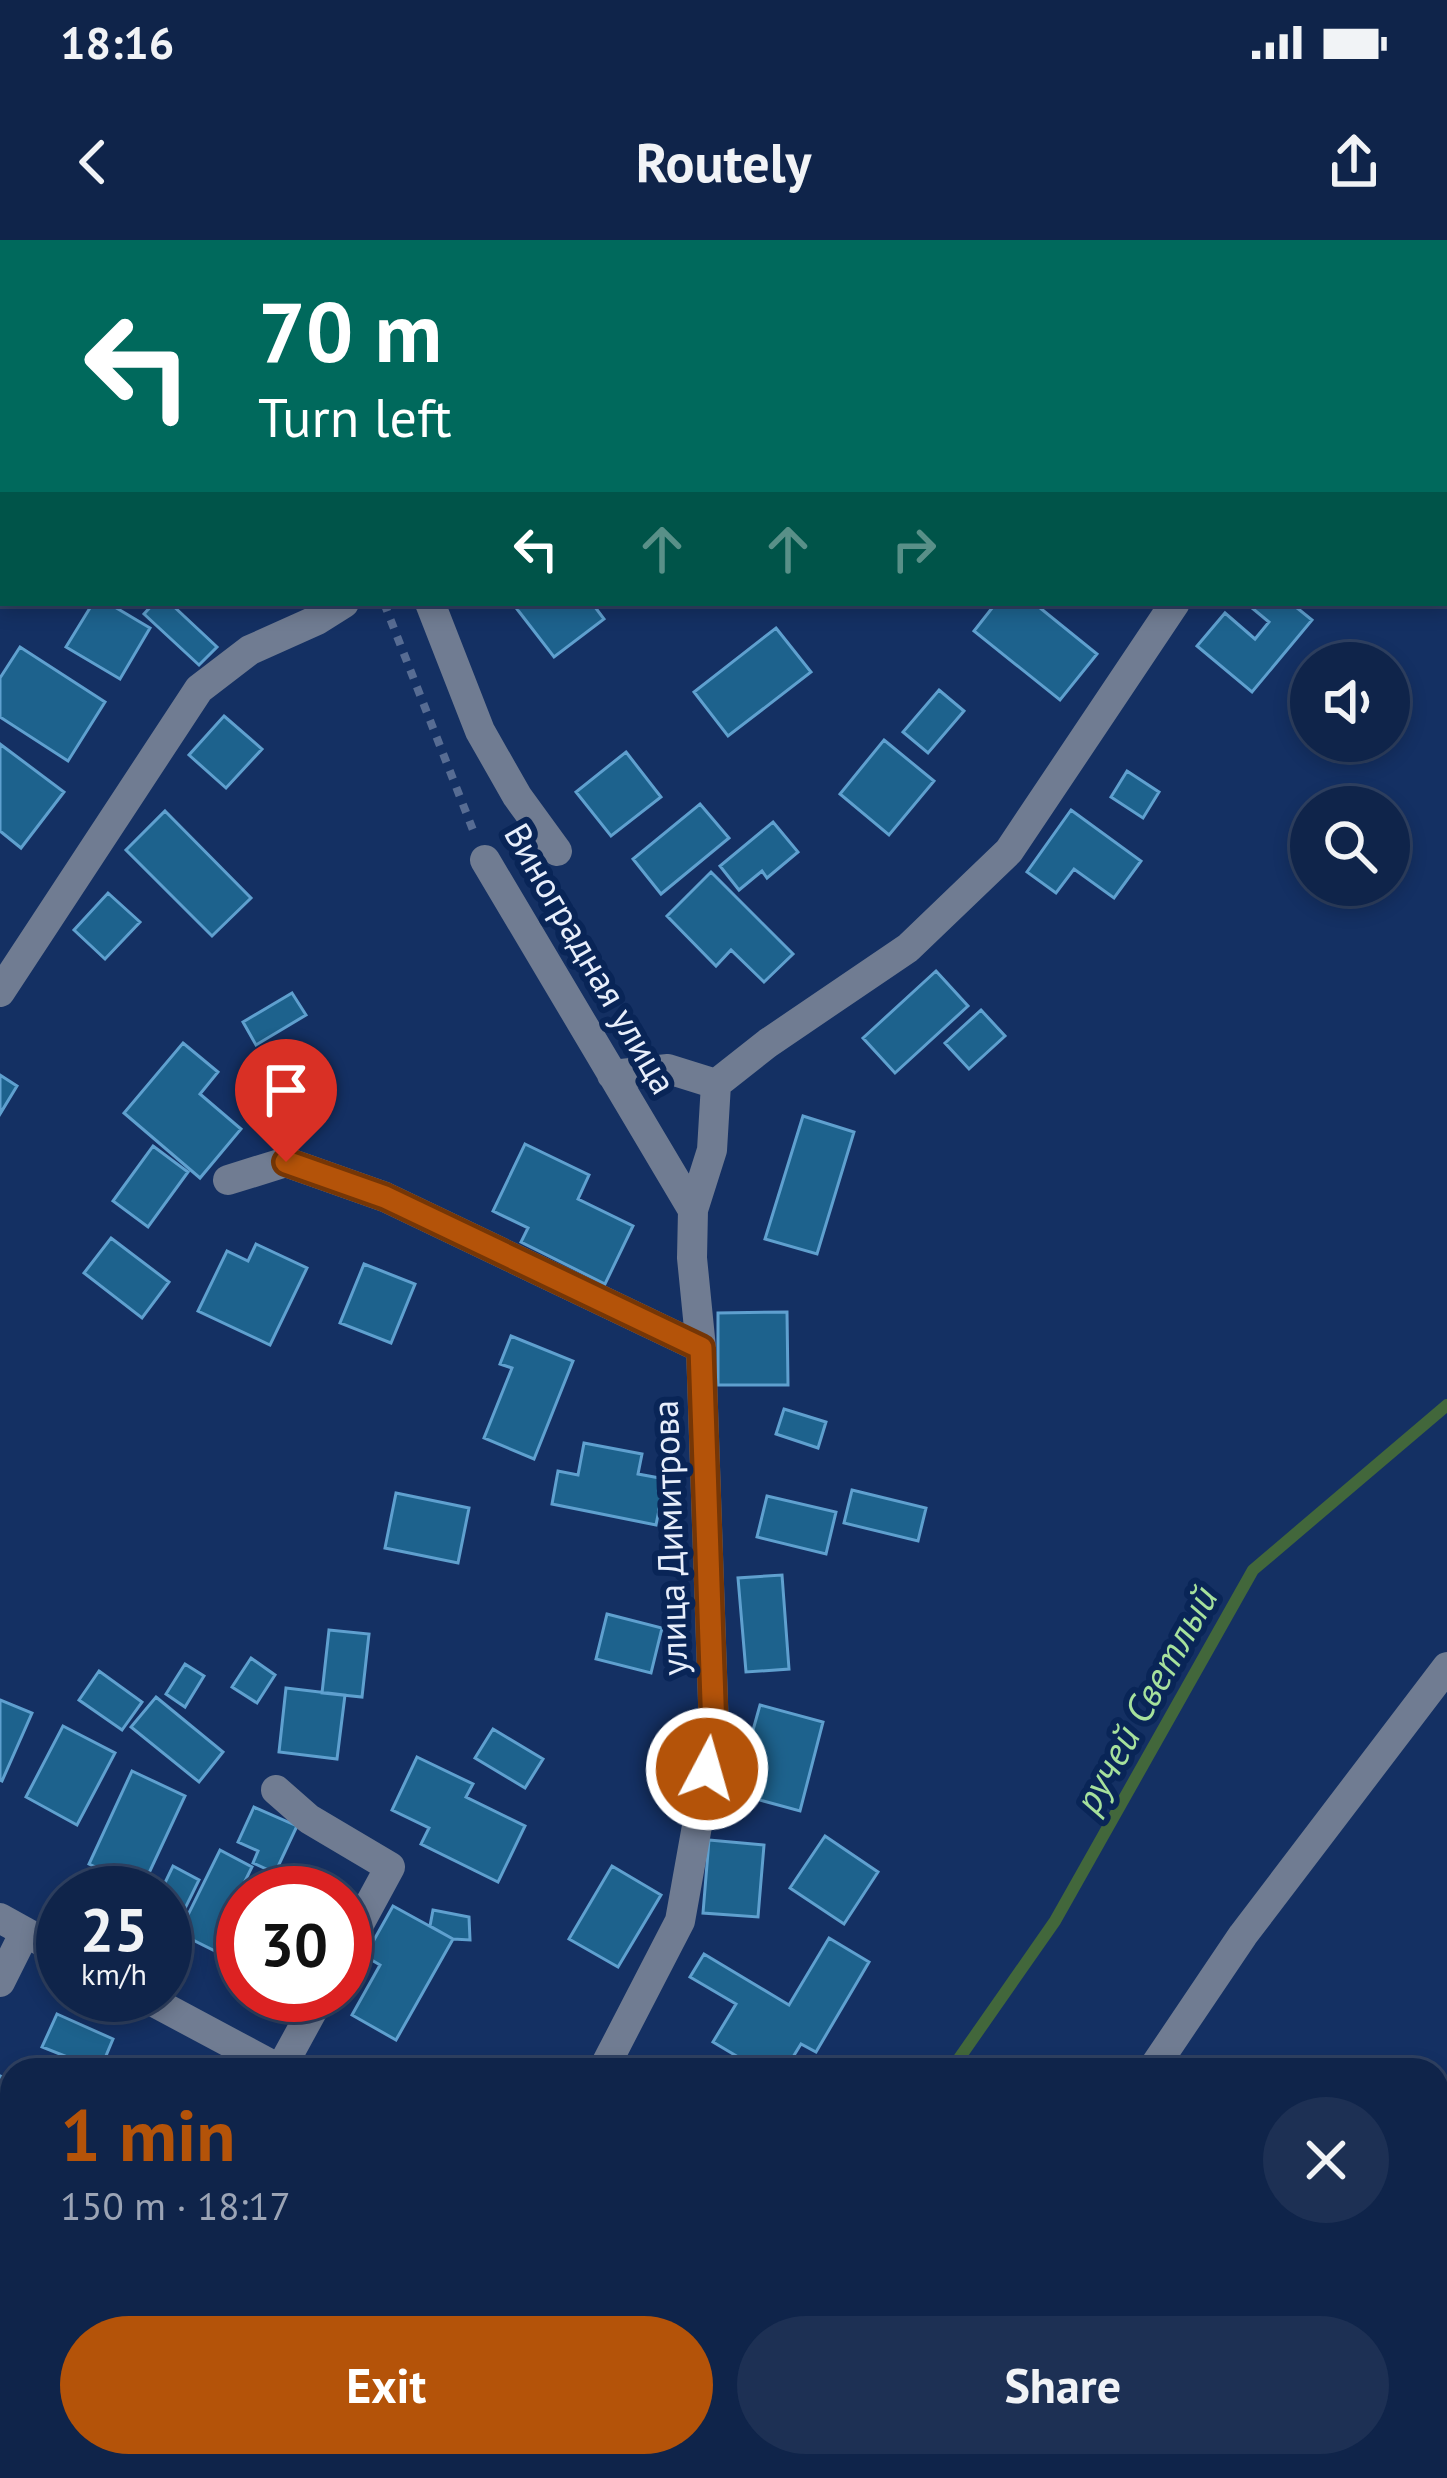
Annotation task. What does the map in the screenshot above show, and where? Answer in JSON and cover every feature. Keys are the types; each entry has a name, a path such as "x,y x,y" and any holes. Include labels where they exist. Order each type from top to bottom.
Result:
{"street":[{"path":"0,992 199,689 250,650 339,606"},
{"name":"Виноградная улица","path":"431,606 480,731 557,851"},
{"path":"612,1075 668,1070 716,1084 908,948 1009,850 1172,606"},
{"name":"Виноградная улица","path":"485,860 693,1210"},
{"name":"улица Димитрова","path":"609,2058 680,1921 714,1731 701,1348 692,1258 693,1210 712,1150 716,1084"},
{"path":"228,1180 286,1162 385,1197 701,1348"},
{"path":"1160,2058 1243,1934 1447,1666"},
{"path":"276,1790 308,1819 390,1867 372,1900"},
{"path":"0,1982 12,1925"},
{"path":"191,2022 258,2058"},
{"path":"287,2058 306,2022"}],"path":[{"name":"Виноградная улица","path":"386,606 485,860"}],"building":[{"path":"91,606 113,606 150,628 120,679 66,647"},
{"path":"151,606 173,606 217,647 199,665 144,614"},
{"path":"594,606 604,619 554,657 517,609"},
{"path":"994,606 1038,606 1097,654 1060,700 974,631"},
{"path":"1250,606 1295,606 1312,620 1252,692 1197,646 1225,613 1255,639 1269,622"},
{"path":"776,628 811,672 728,736 694,692"},
{"path":"20,647 105,702 68,761 0,717 0,678"},
{"path":"939,690 964,711 928,753 903,732"},
{"path":"224,716 262,749 226,788 189,755"},
{"path":"884,740 934,781 889,835 840,794"},
{"path":"0,744 64,792 21,848 0,831"},
{"path":"626,752 661,797 611,836 576,792"},
{"path":"1127,771 1159,792 1143,818 1111,797"},
{"path":"700,804 729,838 661,894 633,859"},
{"path":"1071,810 1141,861 1114,898 1074,869 1056,893 1027,872"},
{"path":"165,811 251,898 212,936 126,850"},
{"path":"773,822 798,852 767,878 762,871 739,890 720,866"},
{"path":"711,872 793,954 764,982 731,950 716,966 667,916"},
{"path":"108,893 140,922 105,959 74,930"},
{"path":"936,971 968,1006 895,1073 863,1038"},
{"path":"292,993 306,1015 256,1045 243,1022"},
{"path":"981,1010 1005,1036 969,1069 945,1043"},
{"path":"183,1043 218,1072 200,1094 241,1129 200,1178 124,1113"},
{"path":"282,1055 327,1108 293,1136 248,1083"},
{"path":"0,1075 17,1086 0,1114"},
{"path":"803,1116 854,1132 817,1254 765,1239"},
{"path":"525,1144 589,1175 578,1199 633,1226 605,1284 521,1242 528,1228 493,1211"},
{"path":"153,1146 188,1172 148,1227 113,1201"},
{"path":"111,1238 169,1282 142,1318 84,1273"},
{"path":"256,1244 307,1268 270,1345 198,1311 227,1251 248,1261"},
{"path":"364,1264 415,1284 391,1343 340,1323"},
{"path":"787,1312 788,1385 718,1385 718,1313"},
{"path":"511,1336 573,1361 534,1459 484,1438 512,1368 500,1364"},
{"path":"784,1409 826,1422 818,1448 776,1434"},
{"path":"584,1443 642,1454 638,1474 665,1479 656,1525 552,1504 558,1471 578,1475"},
{"path":"852,1490 926,1508 918,1541 844,1523"},
{"path":"396,1493 469,1508 458,1563 385,1548"},
{"path":"767,1496 836,1512 826,1554 757,1537"},
{"path":"782,1575 789,1669 746,1672 738,1578"},
{"path":"607,1614 662,1628 651,1673 596,1659"},
{"path":"329,1630 369,1634 362,1697 322,1693"},
{"path":"251,1658 275,1675 257,1703 232,1687"},
{"path":"185,1664 204,1676 185,1707 166,1694"},
{"path":"99,1671 142,1702 122,1730 79,1700"},
{"path":"286,1688 345,1695 337,1759 279,1752"},
{"path":"156,1697 223,1752 199,1782 131,1727"},
{"path":"0,1700 32,1713 2,1781 0,1780"},
{"path":"760,1705 823,1722 800,1811 745,1796 751,1776 741,1773"},
{"path":"63,1726 115,1753 77,1825 26,1797"},
{"path":"493,1729 543,1759 525,1788 475,1758"},
{"path":"417,1757 473,1784 466,1797 525,1826 498,1882 421,1844 429,1828 392,1810"},
{"path":"132,1771 185,1796 152,1866 89,1864"},
{"path":"254,1807 297,1826 278,1866 253,1863 258,1851 238,1842"},
{"path":"825,1836 878,1872 844,1924 790,1888"},
{"path":"709,1840 764,1845 758,1917 703,1913"},
{"path":"220,1850 250,1866 216,1866 216,1952 192,1940 192,1907"},
{"path":"612,1866 661,1895 618,1967 569,1939"},
{"path":"393,1906 453,1939 396,2040 364,2022 372,2022 372,1979 380,1965 372,1960 372,1944"},
{"path":"433,1910 469,1917 470,1940 453,1939 430,1926"},
{"path":"829,1938 869,1962 816,2052 801,2044 792,2058 740,2058 713,2042 736,2004 690,1977 704,1954 789,2005"},
{"path":"53,2022 75,2022 113,2039 105,2058 70,2058 42,2047"}],"waterway":[{"name":"ручей Светлый","path":"959,2058 1055,1921 1253,1570 1447,1405"}],"route":[{"path":"286,1162 385,1197 701,1348 714,1731 707,1769"}]}
